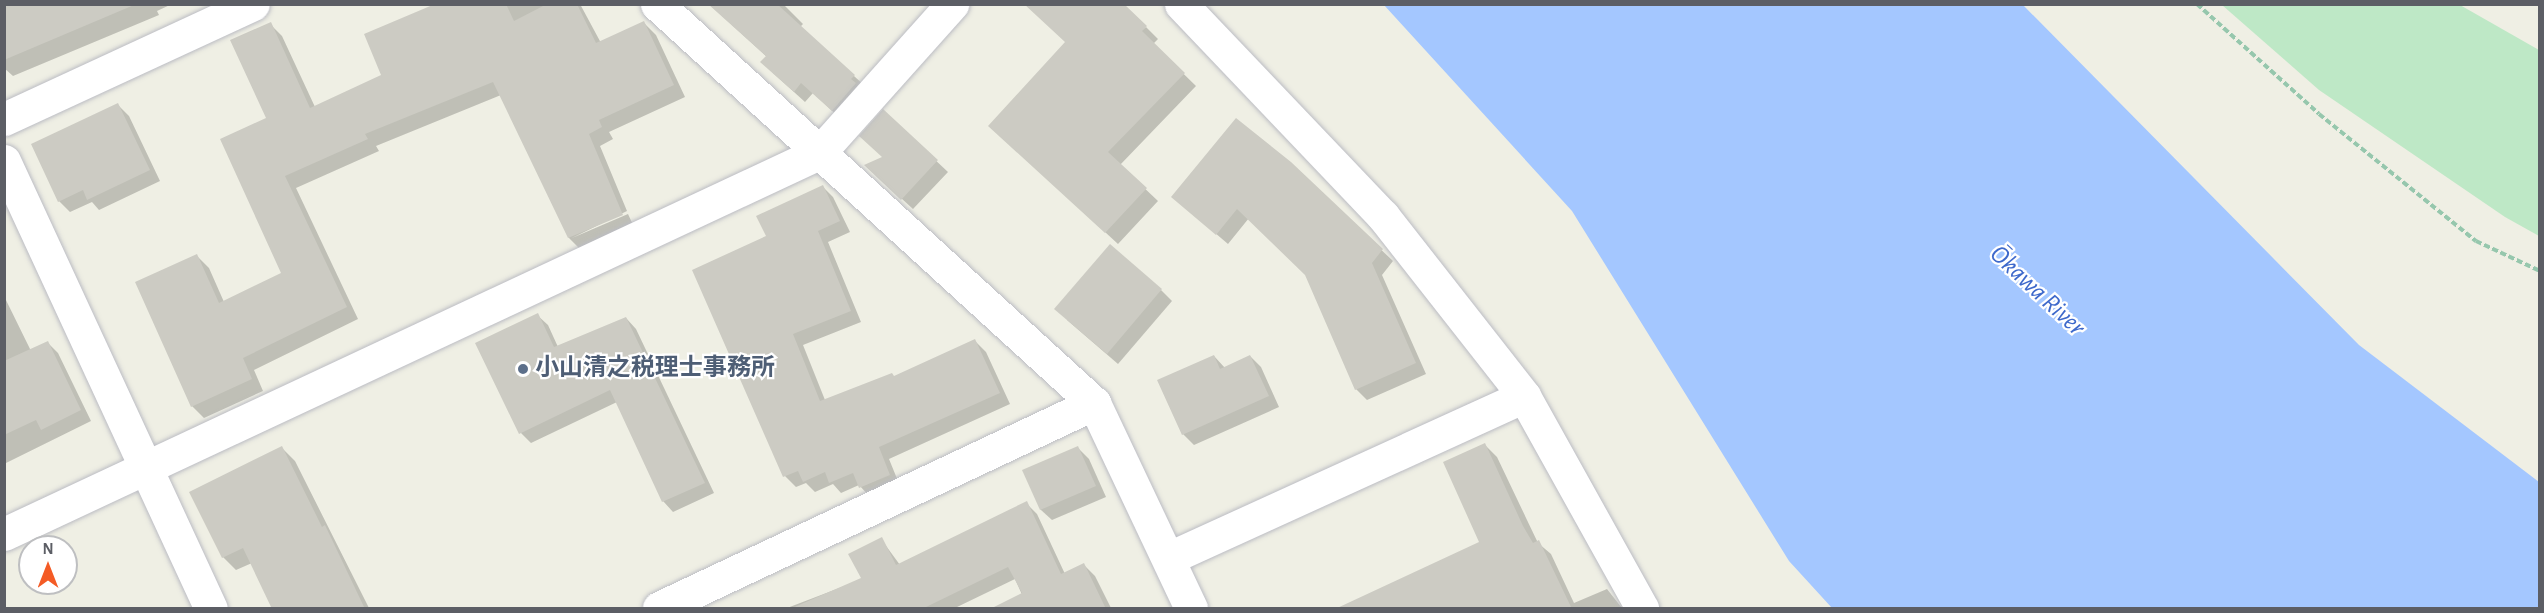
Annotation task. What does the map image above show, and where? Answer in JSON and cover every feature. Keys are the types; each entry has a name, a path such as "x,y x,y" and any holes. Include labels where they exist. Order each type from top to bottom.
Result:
{"street":[{"path":"4,119 253,4"},
{"path":"4,534 819,153 952,4"},
{"path":"1181,4 1383,216 1524,396 1642,609"},
{"path":"658,5 1094,403 1169,558 1191,609"},
{"path":"4,161 212,609"},
{"path":"1169,558 1524,396"},
{"path":"659,609 1094,403"}],"path":[{"path":"2197,4 2319,114 2476,241 2540,271"}],"green space":[{"path":"2222,5 2460,5 2539,50 2539,236 2505,217 2319,90"}],"water":[{"name":"Ōkawa River","path":"1384,5 2023,5 2359,345 2539,482 2539,608 1832,608 1789,561 1572,211"}],"building":[{"path":"435,4 506,4 514,21 547,4 577,4 596,43 644,21 674,85 599,120 602,127 589,134 623,215 568,238 493,82 365,134 368,139 285,176 347,307 243,358 252,379 191,407 135,282 197,254 219,303 281,273 220,139 266,118 230,40 271,22 310,108 381,75 364,34"},
{"path":"708,4 777,4 855,75 851,79 856,83 832,111 801,83 794,92 760,62 766,56"},
{"path":"1024,4 1124,4 1147,26 1142,31 1185,73 1108,152 1147,188 1105,233 988,126 1065,42"},
{"path":"4,5 134,5 4,60"},
{"path":"118,103 150,170 87,200 83,190 58,202 31,144"},
{"path":"883,109 938,160 901,200 864,165 882,157 859,136"},
{"path":"1236,118 1291,162 1383,249 1372,263 1416,363 1355,390 1305,275 1237,209 1216,235 1171,197"},
{"path":"823,185 840,221 818,231 851,311 793,334 820,401 892,373 894,376 975,339 1000,393 879,447 890,475 859,488 853,473 829,483 825,472 803,482 798,471 783,477 692,270 766,236 756,216"},
{"path":"1110,244 1162,289 1107,354 1054,309"},
{"path":"538,313 554,347 626,317 705,483 662,502 610,390 519,434 475,343"},
{"path":"48,341 81,410 41,430 36,420 4,435 4,361"},
{"path":"1214,355 1220,369 1250,355 1269,396 1182,435 1157,380"},
{"path":"1485,443 1523,526 1533,543 1539,540 1572,609 1335,609 1479,542 1443,462"},
{"path":"282,446 322,527 325,525 365,609 272,609 243,548 222,558 189,492"},
{"path":"1078,446 1096,486 1040,510 1022,470"},
{"path":"1027,501 1061,574 1084,563 1106,609 990,609 1022,593 1008,567 922,609 790,609 861,578 848,554 882,537 896,565"}],"place":[{"name":"小山清之税理士事務所","path":"523,369"}]}
